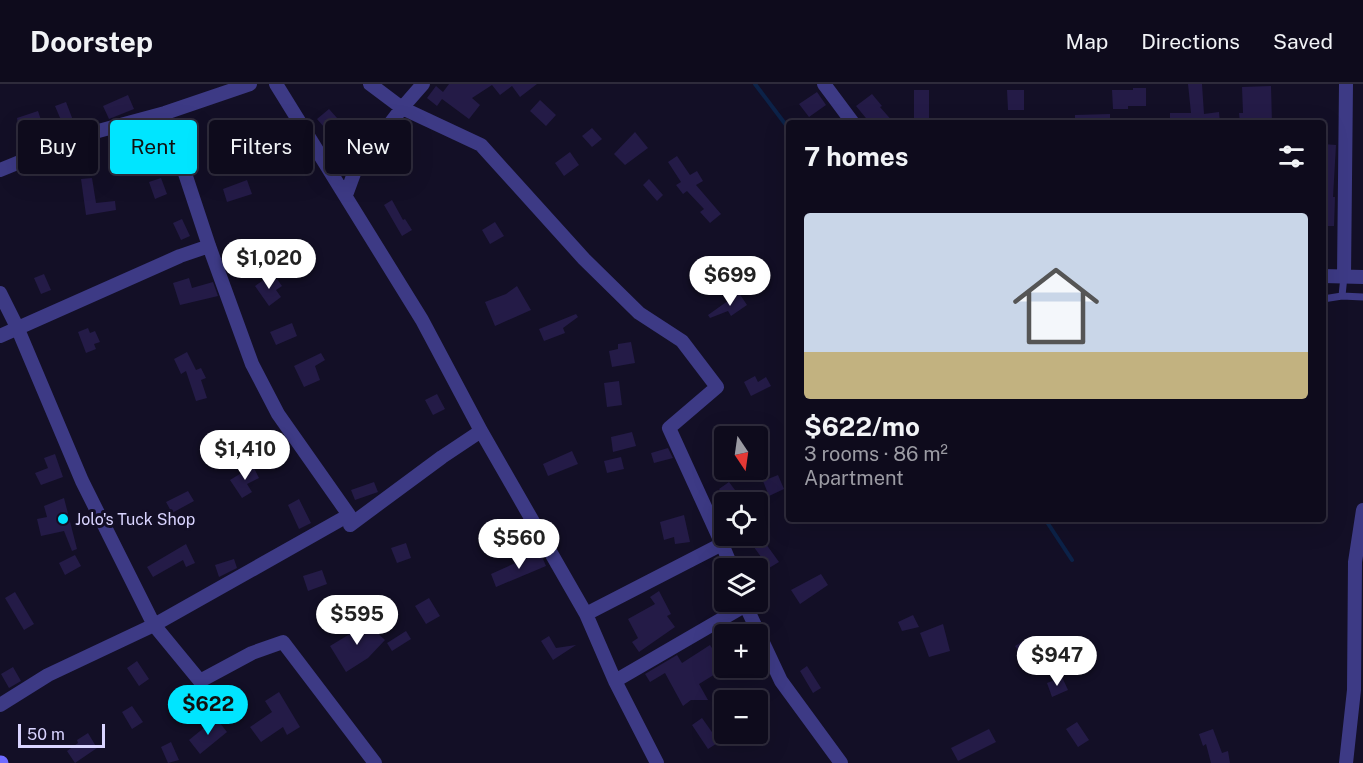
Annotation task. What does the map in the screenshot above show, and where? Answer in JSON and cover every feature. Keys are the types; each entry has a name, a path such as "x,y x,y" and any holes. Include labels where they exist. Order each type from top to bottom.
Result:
{"street":[{"path":"0,170 91,133 165,113 250,84"},
{"path":"276,84 422,320 586,614 615,681 657,763"},
{"path":"370,84 402,108 481,145 584,259 639,313 682,341 717,387 669,429 714,527"},
{"path":"346,195 356,168 423,84"},
{"path":"824,84 850,120"},
{"path":"1344,276 1346,84"},
{"path":"165,113 209,246 252,364 278,414 349,515 350,525 442,457 482,431"},
{"path":"0,336 180,256 209,246"},
{"path":"1326,276 1363,277"},
{"path":"0,293 17,327 82,481 154,625 200,681 252,653 283,642 375,763"},
{"path":"1346,763 1354,690 1354,562 1363,510"},
{"path":"0,705 48,675 154,625 349,515"},
{"path":"586,614 718,546"},
{"path":"615,681 730,612"},
{"path":"749,612 781,681 841,763"}],"lane":[{"path":"1342,296 1344,276"},
{"path":"1326,299 1342,296 1363,297"}],"building":[{"path":"449,84 537,84 520,97 512,86 500,95 492,85 472,98 480,105 469,119 442,99 437,106 427,98 436,86 443,92"},
{"path":"1188,84 1202,84 1204,114 1219,112 1220,120 1170,120 1170,113 1191,113"},
{"path":"1271,86 1272,120 1240,120 1239,113 1243,113 1242,87"},
{"path":"1133,88 1146,88 1146,106 1113,109 1112,90 1133,90"},
{"path":"914,90 929,90 929,120 914,120"},
{"path":"1007,90 1024,90 1024,110 1008,110"},
{"path":"817,92 826,105 809,117 799,104"},
{"path":"872,94 891,120 868,120 856,106"},
{"path":"128,95 134,109 109,119 103,106"},
{"path":"540,100 556,115 546,126 530,111"},
{"path":"66,102 73,120 61,120 55,106"},
{"path":"329,109 339,120 325,120 325,128 317,119"},
{"path":"38,111 41,120 18,120 18,124 17,118"},
{"path":"1110,114 1110,120 1075,120 1075,115"},
{"path":"592,128 602,139 592,147 582,136"},
{"path":"635,132 648,148 625,165 614,154"},
{"path":"1326,144 1336,145 1334,226 1326,226"},
{"path":"570,152 579,165 564,176 555,163"},
{"path":"677,156 690,175 697,171 703,181 696,185 721,214 710,223 700,212 704,209 687,191 683,194 676,185 681,182 668,162"},
{"path":"92,178 96,203 115,201 116,210 86,215 81,179"},
{"path":"161,178 167,194 155,199 149,182"},
{"path":"649,179 663,195 657,201 643,185"},
{"path":"247,180 252,194 227,202 223,189"},
{"path":"392,200 403,220 405,219 412,230 402,236 384,205"},
{"path":"182,219 190,236 181,240 173,223"},
{"path":"495,222 504,236 490,244 482,230"},
{"path":"254,243 258,261 245,263 242,245"},
{"path":"44,274 51,290 41,294 34,278"},
{"path":"269,276 272,281 277,279 282,286 276,290 281,297 269,306 255,286"},
{"path":"189,278 192,288 213,282 218,296 180,305 173,283"},
{"path":"517,286 531,310 495,326 485,302 506,294"},
{"path":"739,293 747,305 731,316 728,311 710,318 708,315"},
{"path":"576,314 578,317 563,328 565,333 544,341 539,329"},
{"path":"292,323 297,336 276,345 270,332"},
{"path":"88,328 90,333 95,331 100,342 94,344 96,349 86,353 78,332"},
{"path":"631,342 635,363 612,367 609,351 618,349 618,344"},
{"path":"187,352 196,370 201,368 206,378 201,380 207,398 196,401 186,371 181,374 174,359"},
{"path":"321,353 325,360 315,366 320,380 304,387 294,366"},
{"path":"755,376 758,382 766,377 771,386 751,396 744,382"},
{"path":"619,381 622,405 607,407 604,383"},
{"path":"437,394 445,409 433,415 425,400"},
{"path":"632,432 636,446 613,452 611,437"},
{"path":"668,448 673,458 654,463 651,453"},
{"path":"572,451 578,464 548,476 543,464"},
{"path":"55,454 63,477 41,485 35,473 48,468 44,458"},
{"path":"621,457 624,469 607,473 604,461"},
{"path":"252,464 259,478 247,484 252,492 242,498 230,480 243,472 242,469"},
{"path":"778,475 784,489 769,496 763,481"},
{"path":"374,482 378,492 355,500 351,490"},
{"path":"729,482 736,492 721,492 719,489"},
{"path":"188,491 194,501 172,513 166,502"},
{"path":"64,498 77,549 72,551 64,531 41,536 37,519 47,517 44,506"},
{"path":"299,499 311,523 299,529 288,505"},
{"path":"684,515 690,542 675,544 674,537 664,540 660,522"},
{"path":"522,523 528,536 510,545 503,531"},
{"path":"406,543 411,558 397,563 391,548"},
{"path":"186,544 195,563 186,567 183,560 153,577 147,567"},
{"path":"753,546 767,546 779,562 769,568 768,558 762,558"},
{"path":"540,552 546,566 496,587 491,574"},
{"path":"75,555 81,566 65,575 59,563"},
{"path":"234,559 237,568 219,577 215,565"},
{"path":"322,570 327,584 308,591 303,576"},
{"path":"821,574 828,585 800,604 791,590"},
{"path":"659,591 671,614 667,616 675,627 639,652 632,642 638,638 628,619 655,604 650,597"},
{"path":"15,592 34,624 24,630 5,598"},
{"path":"429,598 440,616 426,624 415,606"},
{"path":"913,615 919,627 902,631 898,622"},
{"path":"361,618 385,640 368,658 346,672 330,646 358,629 354,624"},
{"path":"943,624 950,651 929,657 920,633"},
{"path":"406,631 411,639 392,651 387,643"},
{"path":"549,636 556,648 576,645 553,660 541,641"},
{"path":"1028,638 1041,660 1029,668 1015,646"},
{"path":"710,645 714,651 714,675 699,684 708,700 691,700 683,706 665,673 650,682 645,674 677,655 682,663"},
{"path":"137,661 149,679 139,686 127,668"},
{"path":"807,666 821,688 813,693 800,671"},
{"path":"13,667 21,681 9,688 1,674"},
{"path":"1062,677 1068,690 1052,697 1047,683"},
{"path":"279,692 300,727 287,735 283,727 261,742 250,727 272,712 265,701"},
{"path":"132,706 143,722 132,729 122,712"},
{"path":"216,718 227,732 200,754 189,740"},
{"path":"702,718 714,735 714,744 716,744 708,749 692,725"},
{"path":"1077,722 1089,740 1078,747 1066,729"},
{"path":"989,729 996,742 958,761 951,748"},
{"path":"1213,729 1222,753 1228,751 1230,763 1211,763 1206,744 1203,746 1199,734"},
{"path":"88,733 97,748 75,763 67,751 78,743 77,740"},
{"path":"171,742 179,760 168,763 161,747"}],"waterway":[{"path":"755,84 786,125"},
{"path":"1047,522 1072,560"}],"place":[{"name":"Jolo's Tuck Shop","path":"63,519"}]}
